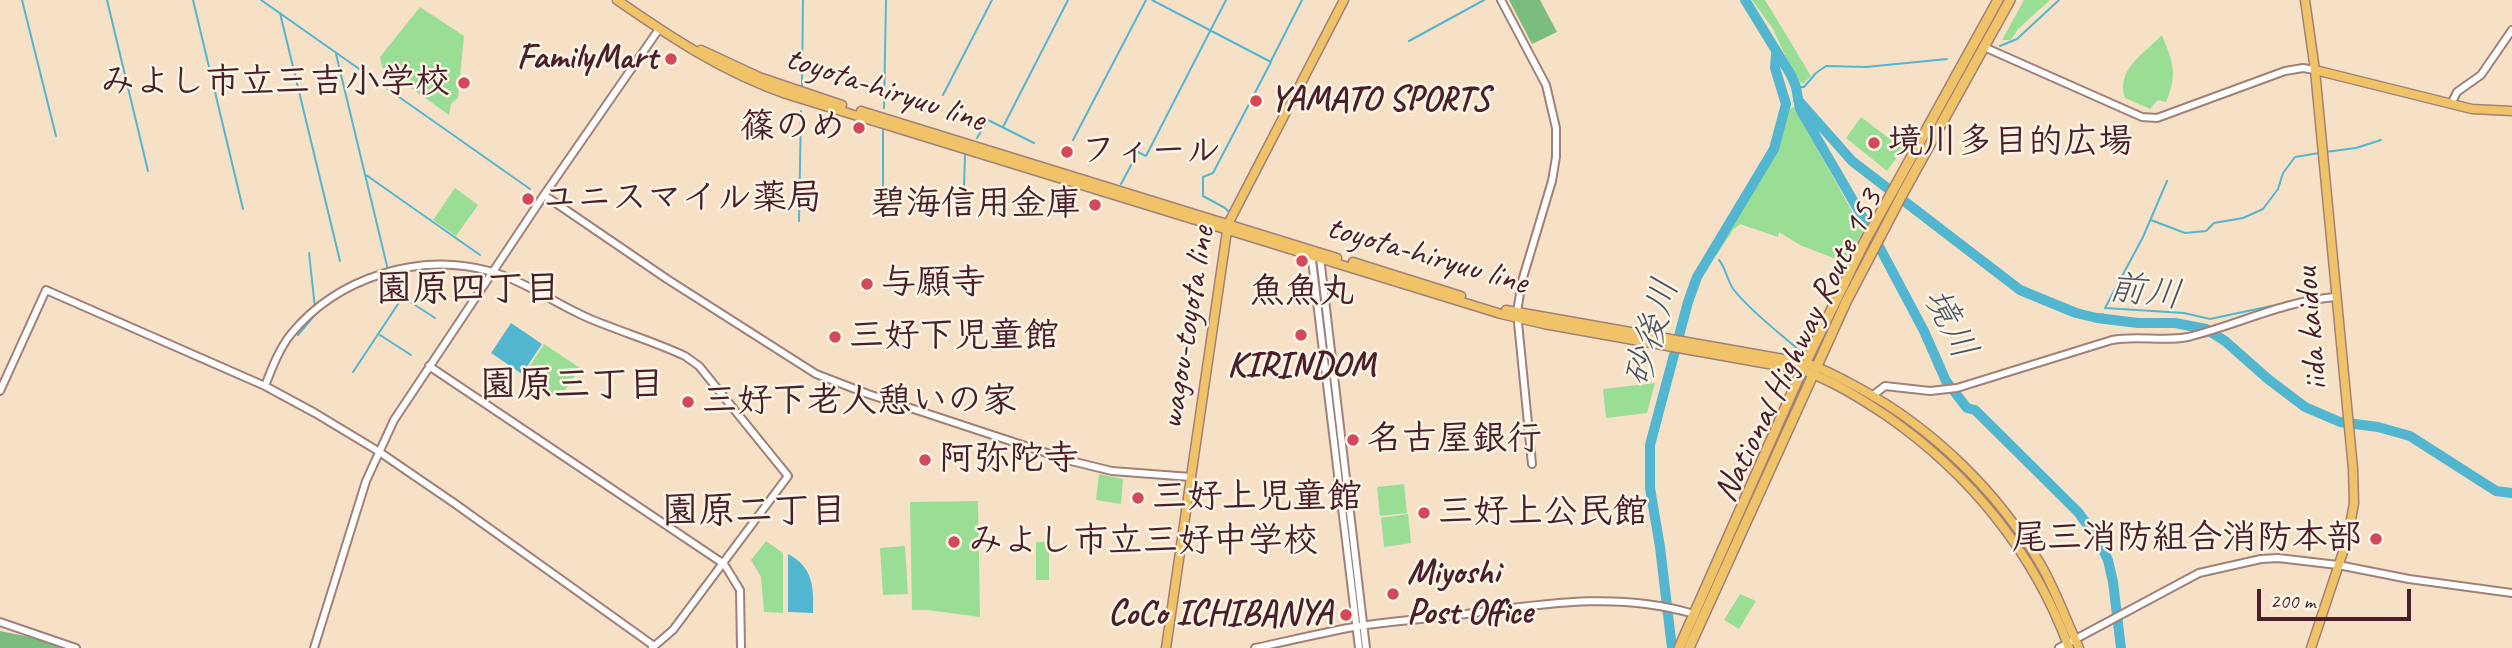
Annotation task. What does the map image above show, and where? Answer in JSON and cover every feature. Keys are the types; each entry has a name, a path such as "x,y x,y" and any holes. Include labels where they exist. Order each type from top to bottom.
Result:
{"highway":[{"name":"National Highway Route 153","path":"1689,648 1847,278 1998,0"},
{"name":"National Highway Route 153","path":"1678,648 1787,410 2010,0"}],"main road":[{"name":"toyota-hiryuu line","path":"617,0 710,61 759,84 1517,315 1809,368 1872,396 1937,442 1994,498 2050,581 2070,645"},
{"name":"wagou-toyota line","path":"1166,648 1227,227 1344,0"},
{"name":"iida kaidou","path":"2305,0 2315,70 2354,503 2348,537 2311,648"},
{"path":"2315,70 2472,109 2512,111"},
{"name":"toyota-hiryuu line","path":"1809,368 1896,422 1938,454 1979,495 2014,540 2070,645"}],"street":[{"path":"1501,0 1546,85 1556,128 1556,157 1552,181 1522,281 1517,315 1532,464"},
{"path":"314,648 366,481 401,408 659,29"},
{"path":"2451,104 2457,92 2481,75 2512,30"},
{"path":"1983,47 2142,117 2157,118 2285,71 2303,68 2315,70"},
{"path":"544,195 667,279 816,374 1071,461 1112,471 1191,478"},
{"path":"1315,254 1359,627 1359,648"},
{"path":"0,391 46,289 265,386 315,413 378,452 653,647 673,630 788,476 699,366 685,356 586,317 492,272 468,267 427,264 358,282 312,313 290,335 276,358 265,386"},
{"path":"1872,396 1885,386 1939,390 1973,383 2112,340 2131,337 2179,338 2259,314 2336,297"},
{"path":"429,366 724,564 740,590 741,648"},
{"path":"2070,645 2188,578 2225,566 2278,558 2512,593"},
{"path":"1255,648 1359,627 1595,600 1658,605 1694,614"},
{"path":"0,622 76,648"},
{"path":"1359,627 1366,648"}],"green space":[{"path":"1509,0 1540,0 1557,32 1532,44"},
{"path":"1752,0 1765,0 1811,76 1803,84 1796,79 1773,29"},
{"path":"2024,0 2050,0 2018,29 2011,40 2002,40"},
{"path":"420,7 464,36 458,98 451,104 449,115 382,67 380,57"},
{"path":"2162,35 2173,68 2172,83 2166,102 2158,100 2150,109 2125,98 2124,79 2133,63"},
{"path":"1794,107 1863,231 1846,263 1800,245 1779,232 1778,237 1740,224 1716,256 1714,254 1781,141 1789,109"},
{"name":"境川多目的広場","path":"1861,117 1903,149 1887,171 1846,138"},
{"path":"455,188 478,205 456,236 433,220"},
{"path":"544,344 580,368 559,399 524,375"},
{"path":"1655,383 1647,413 1606,418 1603,389"},
{"path":"1099,474 1123,479 1121,504 1096,500"},
{"path":"1404,484 1407,513 1380,516 1377,487"},
{"path":"978,501 980,617 912,610 910,502"},
{"path":"1408,514 1411,543 1384,547 1381,518"},
{"path":"766,541 783,553 783,613 764,612 761,577 751,560"},
{"path":"1036,542 1049,542 1049,580 1036,580"},
{"path":"905,546 908,594 883,595 880,548"},
{"path":"1740,594 1756,601 1739,629 1724,620"},
{"path":"0,631 30,637 65,648 0,648"}],"water":[{"path":"511,323 542,344 522,374 491,353"},
{"path":"788,554 803,565 810,579 813,613 788,612"}],"waterway":[{"path":"22,0 56,136"},
{"path":"107,0 148,171"},
{"path":"193,0 243,209"},
{"path":"261,0 530,189"},
{"path":"802,86 803,0"},
{"path":"884,108 886,0"},
{"path":"943,95 992,0"},
{"path":"1003,127 1068,0"},
{"path":"1073,140 1146,0"},
{"path":"1152,0 1271,62 1213,173 1203,177 1203,196 1228,211"},
{"path":"1121,184 1138,152 1146,156 1226,0"},
{"path":"1271,61 1302,0"},
{"path":"1409,41 1484,0"},
{"name":"境川","path":"1745,0 1791,75 1800,109 1873,235 1924,331 1946,381 1967,408 1975,410 2078,512 2098,539 2108,560 2113,582 2121,648"},
{"path":"2000,46 2017,39 2059,0"},
{"path":"280,13 340,261"},
{"path":"336,54 388,270"},
{"name":"砂後川","path":"1672,648 1650,488 1650,445 1697,277 1774,149 1786,104 1775,68 1776,54"},
{"path":"1796,87 1804,87 1826,66 1866,67 1947,59"},
{"name":"前川","path":"1798,100 1852,161 2020,290 2076,313 2097,318 2138,323 2175,323 2206,329 2225,341 2305,407 2340,422 2378,427 2410,436 2496,491 2512,493"},
{"path":"799,221 801,111"},
{"path":"977,138 988,120 1034,143"},
{"path":"883,130 883,193"},
{"path":"2325,152 2356,148 2381,140"},
{"path":"2151,220 2185,233 2206,231 2214,223 2243,218 2263,209 2278,189 2283,173 2295,157 2319,153"},
{"path":"964,187 965,155"},
{"path":"366,175 480,255"},
{"path":"2167,181 2143,237 2105,308 2184,313 2210,319 2290,302"},
{"path":"309,253 315,308"},
{"path":"1719,260 1741,298 1801,352"},
{"path":"389,275 398,294 435,318"},
{"path":"353,372 402,298"},
{"name":"前川","path":"2102,319 2103,314"},
{"path":"298,335 313,317"},
{"path":"380,335 411,355"}],"place":[{"name":"FamilyMart","path":"671,59"},
{"name":"みよし市立三吉小学校","path":"464,83"},
{"name":"YAMATO SPORTS","path":"1256,101"},
{"name":"篠のめ","path":"859,128"},
{"name":"境川多目的広場","path":"1874,143"},
{"name":"フィール","path":"1067,152"},
{"name":"ユニスマイル薬局","path":"528,199"},
{"name":"碧海信用金庫","path":"1095,205"},
{"name":"魚魚丸","path":"1302,261"},
{"name":"与願寺","path":"867,284"},
{"name":"KIRINDOM","path":"1301,335"},
{"name":"三好下児童館","path":"835,337"},
{"name":"三好下老人憩いの家","path":"688,402"},
{"name":"名古屋銀行","path":"1353,440"},
{"name":"阿弥陀寺","path":"925,460"},
{"name":"三好上児童館","path":"1138,498"},
{"name":"三好上公民館","path":"1424,513"},
{"name":"尾三消防組合消防本部","path":"2376,539"},
{"name":"みよし市立三好中学校","path":"954,542"},
{"name":"Miyoshi Post Office","path":"1393,594"},
{"name":"CoCo ICHIBANYA","path":"1346,615"}],"district":[{"name":"園原四丁目","path":"468,290"},
{"name":"園原三丁目","path":"572,386"},
{"name":"園原二丁目","path":"754,512"}]}
